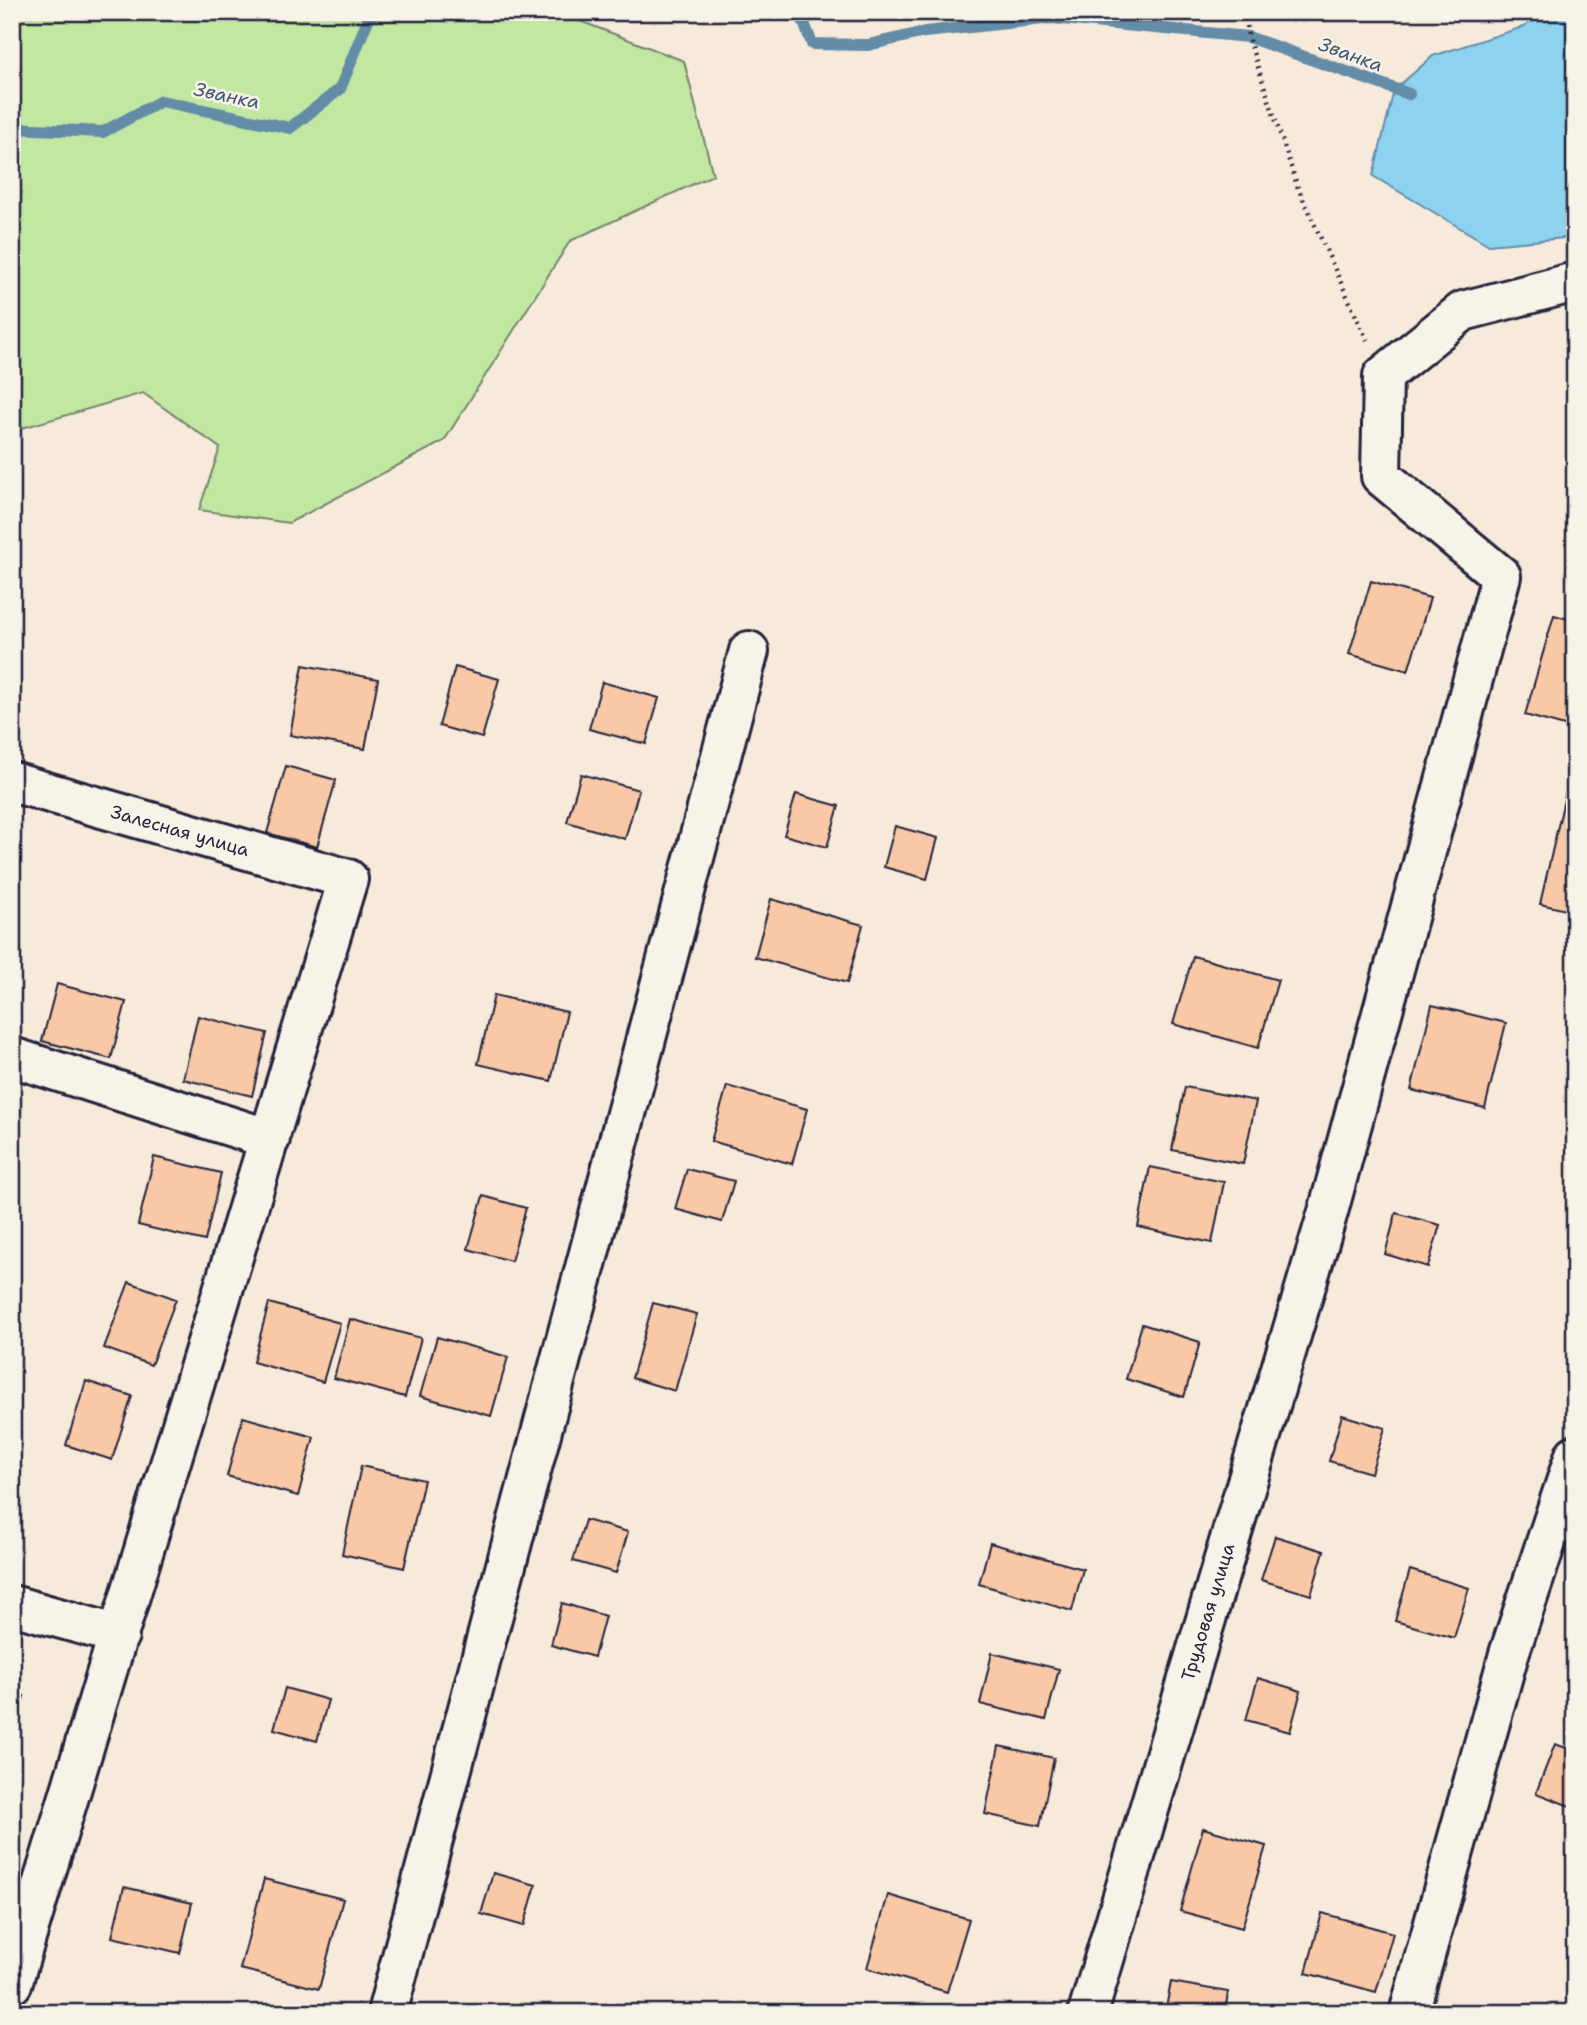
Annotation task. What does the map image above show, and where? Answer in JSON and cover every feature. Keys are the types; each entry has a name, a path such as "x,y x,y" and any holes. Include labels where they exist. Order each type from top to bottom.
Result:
{"street":[{"path":"1384,376 1463,311 1575,282"},
{"name":"Трудовая улица","path":"1088,2013 1328,1212 1501,576 1381,476 1384,376"},
{"path":"387,2013 749,651"},
{"name":"Залесная улица","path":"12,782 348,879 270,1139"},
{"path":"12,1058 270,1139 12,1984"},
{"path":"1409,2013 1509,1654 1575,1455"},
{"path":"12,1605 119,1635"}],"path":[{"path":"1246,12 1248,37 1298,188 1384,376"}],"green space":[{"path":"12,12 564,12 562,14 684,61 713,175 570,241 444,441 289,523 199,510 220,448 143,393 12,431"}],"water":[{"path":"1536,12 1575,12 1575,237 1489,245 1373,176 1394,90 1433,56 1526,26"}],"building":[{"path":"1371,581 1430,598 1408,671 1349,654"},
{"path":"1554,615 1575,621 1575,729 1525,715"},
{"path":"303,665 378,679 365,749 290,735"},
{"path":"455,667 499,679 482,738 439,726"},
{"path":"602,682 659,698 646,744 589,729"},
{"path":"286,766 336,780 317,847 267,833"},
{"path":"581,774 639,790 625,839 567,822"},
{"path":"1567,787 1575,789 1575,912 1540,904"},
{"path":"796,794 839,806 827,847 784,835"},
{"path":"895,826 938,838 927,879 884,867"},
{"path":"771,899 863,925 847,983 755,957"},
{"path":"1193,956 1278,980 1258,1048 1173,1024"},
{"path":"57,984 126,1002 111,1059 42,1041"},
{"path":"494,995 567,1012 551,1081 478,1064"},
{"path":"1432,1005 1506,1023 1485,1108 1411,1090"},
{"path":"198,1016 267,1033 252,1096 183,1079"},
{"path":"727,1086 807,1109 792,1164 711,1141"},
{"path":"1185,1087 1256,1101 1243,1164 1172,1150"},
{"path":"154,1157 221,1173 205,1241 138,1225"},
{"path":"1150,1167 1224,1182 1212,1243 1138,1227"},
{"path":"687,1169 734,1181 722,1222 675,1209"},
{"path":"483,1196 526,1208 511,1261 468,1249"},
{"path":"1396,1213 1440,1225 1428,1267 1385,1254"},
{"path":"129,1282 176,1299 151,1365 104,1348"},
{"path":"269,1303 340,1323 323,1382 253,1362"},
{"path":"653,1303 697,1314 675,1391 632,1378"},
{"path":"350,1319 421,1338 405,1397 334,1378"},
{"path":"1142,1324 1200,1342 1184,1397 1126,1379"},
{"path":"437,1337 508,1357 491,1416 420,1396"},
{"path":"86,1381 132,1396 112,1460 66,1445"},
{"path":"1342,1415 1385,1428 1371,1473 1329,1461"},
{"path":"243,1417 314,1437 298,1496 227,1476"},
{"path":"361,1466 424,1480 404,1568 342,1554"},
{"path":"585,1520 628,1532 616,1573 573,1561"},
{"path":"1275,1536 1324,1551 1311,1595 1261,1580"},
{"path":"990,1543 1083,1569 1072,1611 979,1584"},
{"path":"1410,1570 1469,1588 1454,1638 1395,1621"},
{"path":"562,1603 605,1616 594,1657 551,1645"},
{"path":"992,1653 1059,1669 1046,1720 980,1704"},
{"path":"1258,1678 1301,1691 1290,1732 1246,1720"},
{"path":"285,1688 328,1700 317,1741 274,1729"},
{"path":"12,1692 24,1696 12,1737"},
{"path":"1555,1744 1575,1751 1575,1808 1536,1793"},
{"path":"999,1746 1054,1758 1040,1826 985,1814"},
{"path":"1203,1828 1266,1846 1242,1928 1180,1911"},
{"path":"493,1873 536,1885 524,1926 481,1914"},
{"path":"264,1879 343,1899 319,1989 240,1969"},
{"path":"124,1887 192,1903 180,1953 112,1937"},
{"path":"888,1895 969,1919 947,1992 867,1968"},
{"path":"1322,1913 1393,1933 1376,1992 1306,1973"},
{"path":"1171,1982 1228,1992 1225,2013 1165,2013"}],"waterway":[{"name":"Званка","path":"12,128 103,132 161,101 290,128 340,89 369,17 379,12"},
{"name":"Званка","path":"800,12 812,44 868,45 925,32 1052,18 1248,37 1409,94"}]}
